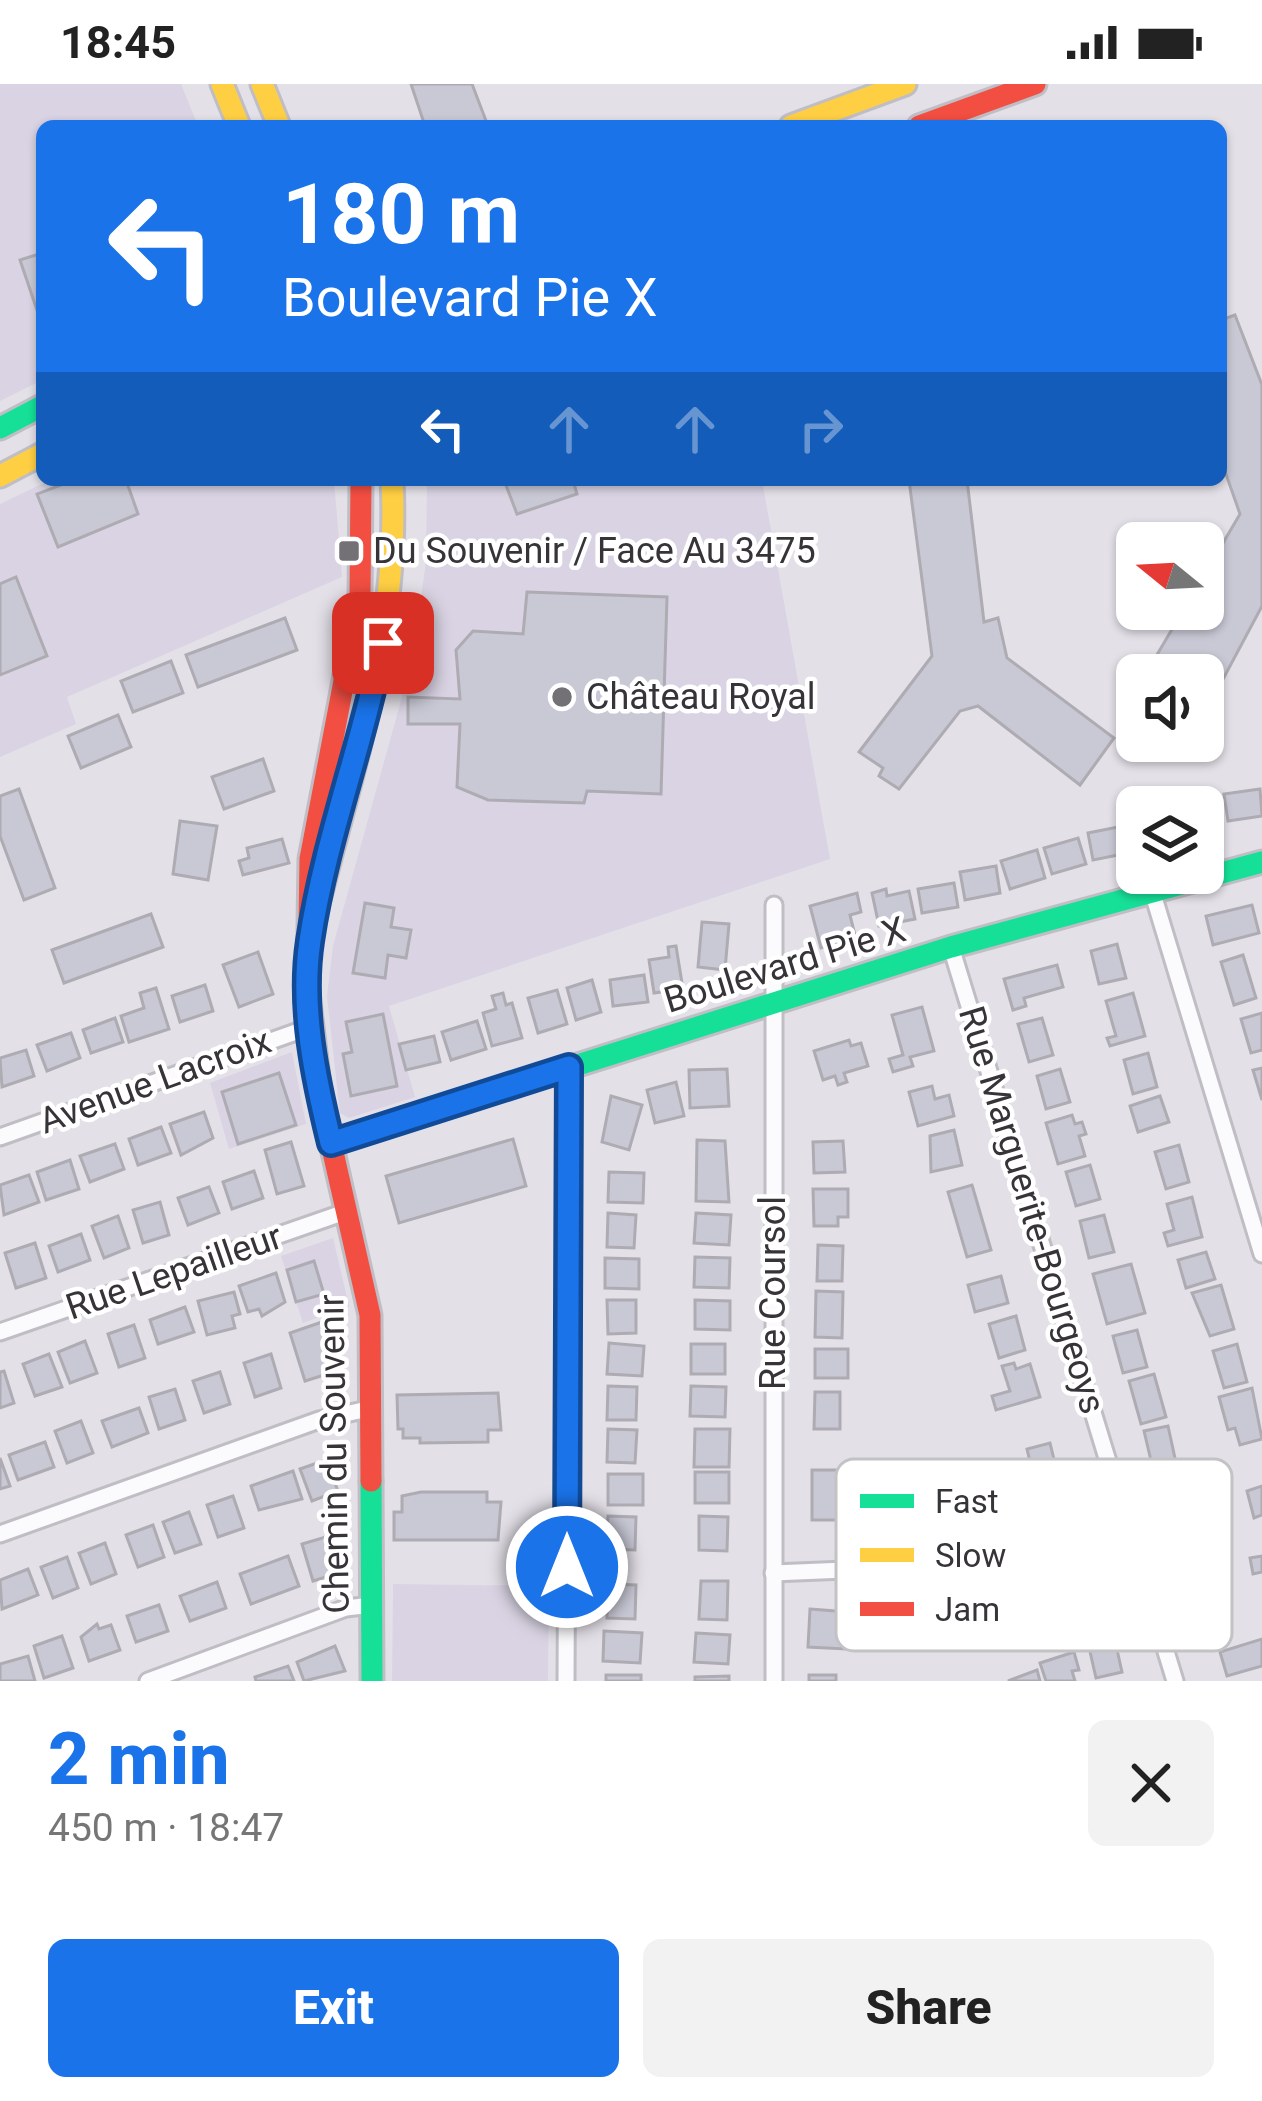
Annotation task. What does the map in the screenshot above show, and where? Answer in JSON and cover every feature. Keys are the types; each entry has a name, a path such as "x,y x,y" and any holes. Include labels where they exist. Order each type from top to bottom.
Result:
{"street":[{"path":"222,84 237,120"},
{"path":"262,84 277,120"},
{"path":"807,120 905,84"},
{"path":"936,120 1035,84"},
{"path":"0,428 36,409"},
{"path":"0,476 36,457"},
{"path":"309,944 312,843 360,597 361,486"},
{"path":"309,944 387,626 396,550 392,486"},
{"name":"Boulevard Pie X","path":"1224,872 1262,862"},
{"name":"Boulevard Pie X","path":"331,1143 951,947 1141,894"},
{"path":"1153,894 1262,1254"},
{"name":"Rue Coursol","path":"774,905 774,1681"},
{"name":"Chemin du Souvenir","path":"309,944 310,1027 370,1315 372,1681"},
{"name":"Rue Marguerite-Bourgeoys","path":"951,947 1109,1459"},
{"name":"Avenue Lacroix","path":"0,1137 310,1027"},
{"path":"566,1681 569,1067"},
{"name":"Rue Lepailleur","path":"0,1332 348,1211"},
{"path":"0,1534 319,1420 372,1408"},
{"path":"773,1573 836,1570"},
{"path":"148,1681 346,1608 371,1605"},
{"name":"Rue Marguerite-Bourgeoys","path":"1166,1651 1175,1681"}],"shaded area":[{"path":"0,84 181,84 196,120 36,120 36,383 0,401"},
{"path":"38,486 334,486 342,577 67,697 76,724 0,757 0,504"},
{"path":"427,486 763,486 830,859 389,1006 415,1097 349,1118 340,1113 327,996 333,946 412,661 426,562"},
{"path":"292,1052 306,1124 229,1149 210,1083"},
{"path":"333,1238 349,1306 303,1323 281,1256"},
{"path":"393,1584 549,1586 548,1681 392,1681"}],"building":[{"path":"411,84 472,84 486,120 423,120"},
{"path":"36,255 36,307 20,260"},
{"path":"1235,315 1262,385 1262,606 1224,677 1224,654 1157,654 1172,630 1224,630 1224,541 1240,514 1227,477 1227,318"},
{"path":"58,486 128,486 138,514 58,547 37,494"},
{"path":"506,486 575,486 577,494 517,514"},
{"path":"910,486 968,486 984,622 998,618 1007,658 1114,738 1080,785 978,706 960,711 899,789 879,776 883,768 859,752 932,656"},
{"path":"16,577 47,656 0,675 0,584"},
{"name":"Château Royal","path":"527,592 667,597 661,794 587,791 584,803 488,800 457,787 460,724 408,724 408,697 460,699 456,650 473,631 523,634"},
{"path":"285,618 297,650 198,687 186,655"},
{"path":"171,661 183,693 133,712 121,681"},
{"path":"118,715 131,747 81,768 68,736"},
{"path":"263,759 274,791 224,809 212,777"},
{"path":"19,789 55,888 24,900 0,836 0,796"},
{"path":"1260,789 1262,816 1228,821 1224,794"},
{"path":"180,821 217,826 208,880 173,874"},
{"path":"1116,827 1116,855 1093,860 1088,833"},
{"path":"1078,838 1086,864 1052,874 1044,848"},
{"path":"282,839 289,863 243,875 239,861 249,858 247,848"},
{"path":"1037,850 1045,878 1010,889 1001,861"},
{"path":"996,866 1000,893 965,900 960,872"},
{"path":"954,883 958,907 922,913 918,889"},
{"path":"886,889 887,896 909,891 915,919 879,926 872,893"},
{"path":"857,893 861,912 850,915 856,939 821,948 810,906"},
{"path":"365,903 394,908 391,927 411,930 406,958 388,955 385,978 353,973"},
{"path":"1252,905 1259,933 1213,945 1206,916"},
{"path":"151,914 163,947 64,983 52,950"},
{"path":"702,922 729,924 725,970 698,967"},
{"path":"1117,944 1126,978 1099,984 1091,951"},
{"path":"676,946 683,989 654,993 649,960 669,957 668,947"},
{"path":"258,952 273,994 239,1007 223,965"},
{"path":"1243,955 1256,998 1234,1005 1221,962"},
{"path":"1057,965 1063,987 1024,998 1026,1006 1013,1010 1004,979"},
{"path":"644,975 648,1002 613,1006 610,980"},
{"path":"592,980 601,1012 576,1020 567,988"},
{"path":"205,985 213,1011 180,1022 172,996"},
{"path":"156,988 169,1029 129,1042 121,1016 144,1008 140,993"},
{"path":"557,990 567,1024 538,1033 528,998"},
{"path":"503,993 506,1005 512,1003 522,1038 492,1046 483,1013 496,1009 492,996"},
{"path":"1133,993 1145,1036 1110,1046 1107,1038 1116,1036 1106,1001"},
{"path":"922,1007 934,1051 910,1057 913,1066 893,1072 889,1059 903,1055 892,1015"},
{"path":"1262,1013 1262,1050 1251,1053 1241,1019"},
{"path":"383,1014 397,1086 351,1096 343,1054 352,1052 346,1022"},
{"path":"115,1018 123,1042 91,1053 83,1030"},
{"path":"1042,1018 1053,1055 1029,1062 1018,1024"},
{"path":"477,1021 486,1049 451,1060 442,1032"},
{"path":"71,1033 80,1058 47,1071 37,1045"},
{"path":"434,1036 440,1062 406,1070 399,1044"},
{"path":"849,1040 851,1046 861,1043 868,1066 844,1073 847,1082 838,1085 835,1076 823,1080 814,1051"},
{"path":"26,1050 34,1076 2,1087 0,1058"},
{"path":"1148,1053 1157,1087 1133,1094 1124,1060"},
{"path":"1262,1068 1262,1100 1253,1070"},
{"path":"727,1069 729,1106 690,1108 689,1070"},
{"path":"1060,1069 1070,1102 1046,1109 1037,1076"},
{"path":"279,1073 296,1125 238,1144 222,1092"},
{"path":"676,1082 684,1116 655,1123 647,1090"},
{"path":"932,1086 935,1099 949,1095 954,1116 918,1126 909,1092"},
{"path":"611,1096 642,1105 629,1150 602,1142"},
{"path":"1160,1096 1169,1122 1138,1132 1130,1106"},
{"path":"204,1112 213,1138 181,1155 170,1124"},
{"path":"1072,1115 1075,1124 1082,1122 1086,1134 1079,1136 1085,1156 1058,1164 1046,1123"},
{"path":"161,1127 171,1153 138,1165 129,1139"},
{"path":"954,1130 962,1165 931,1172 930,1136"},
{"path":"513,1139 526,1186 399,1223 386,1176"},
{"path":"697,1140 725,1141 729,1202 696,1201"},
{"path":"843,1141 845,1172 814,1173 813,1142"},
{"path":"291,1142 304,1186 277,1194 265,1150"},
{"path":"115,1144 124,1169 90,1182 80,1156"},
{"path":"1179,1145 1189,1182 1166,1189 1155,1152"},
{"path":"70,1160 79,1189 46,1200 37,1172"},
{"path":"1090,1165 1100,1199 1076,1206 1066,1172"},
{"path":"254,1171 263,1198 232,1209 223,1182"},
{"path":"609,1172 644,1173 643,1203 608,1202"},
{"path":"29,1175 39,1202 4,1215 0,1185"},
{"path":"972,1185 991,1250 967,1257 948,1192"},
{"path":"209,1187 219,1213 188,1225 178,1198"},
{"path":"813,1189 848,1189 848,1217 838,1217 838,1226 814,1226"},
{"path":"1192,1197 1202,1237 1168,1246 1164,1233 1174,1230 1167,1204"},
{"path":"160,1202 169,1235 143,1243 133,1210"},
{"path":"608,1213 636,1215 634,1248 607,1247"},
{"path":"696,1213 731,1215 729,1245 694,1243"},
{"path":"1104,1215 1114,1252 1089,1258 1080,1221"},
{"path":"118,1216 129,1248 104,1258 92,1226"},
{"path":"81,1234 90,1260 58,1272 49,1246"},
{"path":"35,1243 46,1278 16,1288 5,1253"},
{"path":"818,1245 843,1246 842,1281 817,1281"},
{"path":"1206,1252 1215,1279 1186,1288 1178,1260"},
{"path":"695,1257 730,1258 729,1288 694,1287"},
{"path":"605,1258 639,1259 639,1289 605,1288"},
{"path":"314,1261 324,1294 296,1302 287,1270"},
{"path":"1131,1264 1145,1313 1107,1324 1093,1274"},
{"path":"276,1273 285,1302 262,1316 259,1309 248,1312 239,1286"},
{"path":"1001,1276 1008,1303 975,1312 968,1285"},
{"path":"1221,1285 1234,1329 1210,1336 1192,1293"},
{"path":"816,1291 843,1292 842,1338 815,1337"},
{"path":"234,1292 240,1314 232,1316 235,1328 207,1335 198,1301"},
{"path":"607,1300 636,1300 636,1333 608,1334"},
{"path":"695,1300 730,1301 730,1330 695,1329"},
{"path":"185,1307 194,1332 158,1344 150,1320"},
{"path":"1016,1316 1025,1350 999,1358 989,1324"},
{"path":"322,1322 337,1371 305,1381 290,1333"},
{"path":"134,1325 145,1358 119,1367 108,1334"},
{"path":"1137,1330 1147,1367 1123,1373 1113,1336"},
{"path":"85,1341 97,1373 70,1383 58,1352"},
{"path":"609,1343 644,1346 642,1376 607,1374"},
{"path":"691,1344 725,1344 725,1374 691,1374"},
{"path":"1237,1344 1247,1382 1224,1388 1213,1351"},
{"path":"815,1349 848,1349 848,1378 815,1378"},
{"path":"49,1354 62,1387 35,1396 23,1364"},
{"path":"271,1354 281,1388 255,1397 244,1363"},
{"path":"1014,1363 1016,1369 1030,1364 1040,1397 996,1410 992,1396 1010,1391 1002,1366"},
{"path":"4,1371 14,1403 0,1408 0,1372"},
{"path":"220,1372 230,1404 204,1413 193,1381"},
{"path":"1154,1374 1166,1417 1141,1424 1129,1381"},
{"path":"608,1386 637,1387 636,1420 607,1420"},
{"path":"691,1386 726,1387 725,1417 690,1416"},
{"path":"1252,1388 1262,1439 1240,1445 1235,1428 1228,1430 1219,1397"},
{"path":"175,1389 185,1420 159,1429 149,1397"},
{"path":"815,1392 840,1392 840,1429 814,1429"},
{"path":"498,1393 501,1430 488,1430 488,1442 420,1443 420,1438 403,1438 403,1429 398,1429 397,1395"},
{"path":"139,1408 148,1433 112,1447 102,1421"},
{"path":"81,1421 93,1453 67,1463 55,1431"},
{"path":"1168,1426 1175,1459 1151,1459 1144,1431"},
{"path":"608,1429 637,1430 635,1463 607,1462"},
{"path":"695,1429 730,1429 729,1467 694,1467"},
{"path":"45,1442 54,1467 18,1480 9,1455"},
{"path":"1050,1443 1054,1459 1029,1459 1027,1449"},
{"path":"0,1458 10,1486 0,1489"},
{"path":"326,1460 338,1491 312,1501 300,1469"},
{"path":"812,1470 836,1470 836,1520 812,1520"},
{"path":"293,1471 302,1499 259,1510 251,1486"},
{"path":"695,1472 729,1472 729,1503 695,1503"},
{"path":"608,1474 643,1474 643,1505 608,1505"},
{"path":"1262,1486 1262,1515 1254,1518 1247,1491"},
{"path":"487,1492 487,1502 501,1502 498,1540 394,1540 394,1512 402,1512 402,1496"},
{"path":"233,1496 244,1528 218,1537 207,1505"},
{"path":"189,1512 201,1544 175,1553 163,1522"},
{"path":"608,1516 636,1517 635,1550 606,1549"},
{"path":"699,1516 728,1517 727,1551 699,1550"},
{"path":"153,1525 164,1557 138,1567 126,1535"},
{"path":"336,1534 339,1573 313,1581 302,1544"},
{"path":"105,1543 116,1574 91,1584 79,1553"},
{"path":"288,1556 299,1586 251,1604 240,1574"},
{"path":"1262,1556 1262,1572 1253,1574 1250,1558"},
{"path":"67,1557 78,1588 53,1598 41,1567"},
{"path":"28,1569 38,1595 2,1609 0,1580"},
{"path":"701,1581 728,1581 727,1620 699,1619"},
{"path":"217,1582 226,1608 190,1621 180,1596"},
{"path":"608,1584 636,1585 635,1619 607,1618"},
{"path":"159,1605 168,1631 136,1642 127,1616"},
{"path":"810,1609 836,1611 836,1648 808,1647"},
{"path":"97,1624 99,1629 111,1625 120,1650 89,1661 81,1637"},
{"path":"604,1631 642,1633 640,1663 603,1661"},
{"path":"696,1633 730,1635 728,1664 694,1662"},
{"path":"62,1636 73,1668 44,1678 34,1646"},
{"path":"1262,1639 1262,1666 1227,1676 1220,1652"},
{"path":"335,1646 345,1671 304,1681 297,1662"},
{"path":"1090,1651 1117,1651 1122,1672 1096,1678"},
{"path":"1074,1652 1079,1670 1072,1671 1075,1681 1046,1681 1040,1663"},
{"path":"28,1656 35,1681 0,1681 0,1664"},
{"path":"288,1666 294,1681 256,1681 255,1677"},
{"path":"1037,1670 1040,1681 1008,1681"},
{"path":"606,1675 641,1675 641,1681 606,1681"},
{"path":"809,1675 836,1675 836,1681 809,1681"},
{"path":"729,1676 729,1681 695,1681 695,1677"}],"traffic: fast":[{"path":"0,428 36,409"},
{"path":"331,1143 951,947 1262,862"},
{"path":"371,1481 372,1681"}],"traffic: slow":[{"path":"222,84 237,120"},
{"path":"262,84 277,120"},
{"path":"807,120 905,84"},
{"path":"0,476 36,457"},
{"path":"317,908 381,643 393,535 392,486"}],"traffic: jam":[{"path":"936,120 1035,84"},
{"path":"361,486 360,597 310,859 308,993 320,1095 370,1315 371,1481"}],"place":[{"name":"Du Souvenir / Face Au 3475","path":"349,551"},
{"name":"Château Royal","path":"562,697"}],"route":[{"path":"383,643 309,944 310,1027 320,1094 331,1143 569,1067 567,1567"}]}
